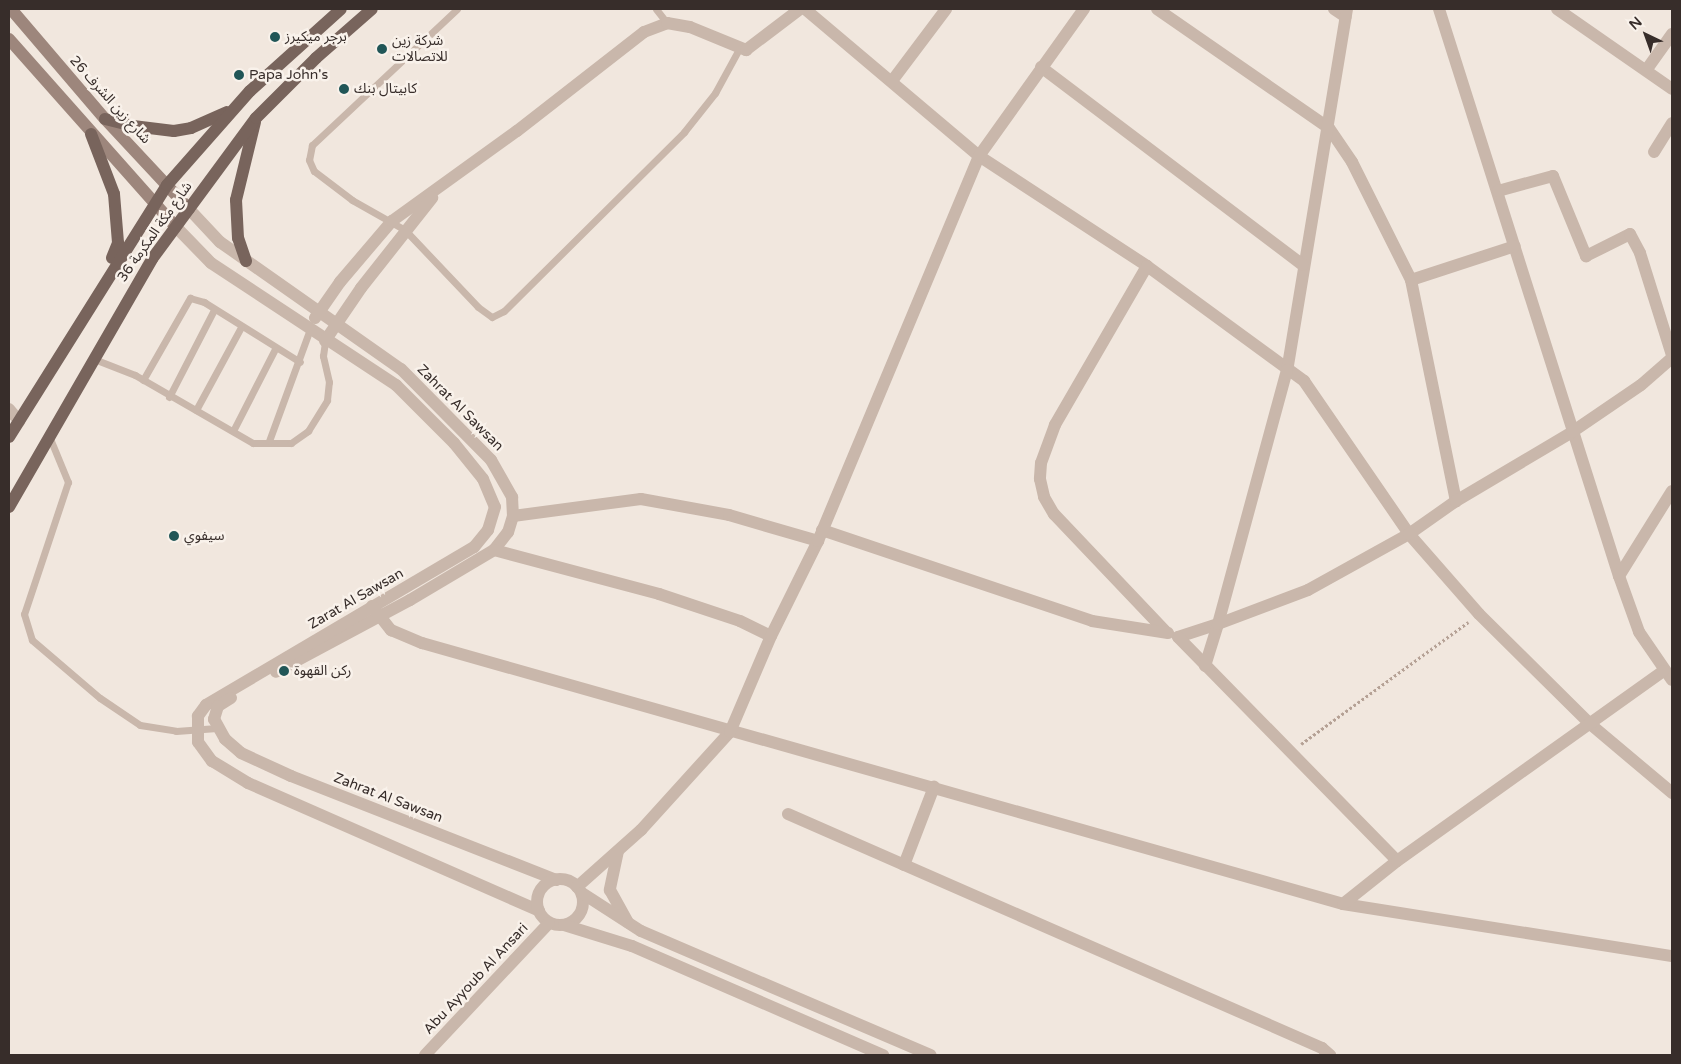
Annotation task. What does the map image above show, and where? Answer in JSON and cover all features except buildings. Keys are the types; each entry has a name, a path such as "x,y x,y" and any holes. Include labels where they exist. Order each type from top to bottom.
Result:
{"main road":[{"name":"شارع زين الشرف 26","path":"11,9 105,119 189,209"},
{"name":"شارع مكة المكرمة 36","path":"9,437 154,201 232,110 341,9"},
{"name":"شارع مكة المكرمة 36","path":"9,507 152,259 256,118 316,58 372,9"},
{"path":"9,39 91,134 176,227"},
{"path":"105,119 133,126 174,131 191,128 232,110"},
{"path":"246,261 238,238 236,200 256,118"},
{"path":"91,134 114,194 117,219 118,243 104,280"}],"street":[{"path":"310,329 317,313 392,221 442,186 644,32 667,23 690,27 739,50 752,48 800,9"},
{"path":"806,9 979,156 1147,266 1304,381 1409,534 1479,614 1589,723 1672,793"},
{"path":"892,81 946,9"},
{"path":"579,890 693,775 730,732 771,636 820,535 979,156 1084,9"},
{"path":"1157,9 1328,128 1352,162 1411,280 1456,501"},
{"path":"1205,666 1287,370 1303,265 1347,13 1334,9"},
{"path":"1343,904 1397,861 1589,723 1668,676 1639,632 1618,576 1439,9"},
{"path":"1557,9 1647,69 1672,89"},
{"path":"1647,69 1672,34"},
{"path":"1041,67 1303,265"},
{"path":"1654,152 1672,123"},
{"path":"217,728 214,719 218,706 375,612 494,550 508,532 513,516 642,498 820,535 1092,621 1172,634 1218,624 1308,590 1409,534 1456,501 1572,432 1641,385 1672,356 1640,253 1630,234 1586,256 1553,176 1498,191"},
{"path":"325,341 405,230 442,186"},
{"name":"Zahrat Al Sawsan","path":"189,209 220,242 317,313 338,325 401,369 479,446 503,477 512,497 513,516"},
{"name":"Zarat Al Sawsan","path":"176,227 211,263 325,341 396,385 454,443 483,479 495,507 488,530 474,548 375,612 218,697 198,716 195,730"},
{"path":"1411,280 1515,246"},
{"path":"1147,266 1055,425 1041,463 1040,478 1044,498 1054,514 1397,861"},
{"path":"9,409 19,421"},
{"path":"1618,576 1672,491"},
{"path":"494,550 659,594 740,622 771,636"},
{"path":"375,612 391,630 422,643 610,694 730,732 934,787 1343,904 1672,956"},
{"name":"Zahrat Al Sawsan","path":"217,728 241,753 291,776 556,880"},
{"path":"195,730 198,742 212,761 248,784 539,911 549,923 564,925 632,946 883,1055"},
{"path":"904,865 934,787"},
{"path":"788,814 1322,1048 1330,1055"},
{"path":"618,851 610,890 631,926"},
{"path":"539,911 538,895 542,888 556,880 571,882 579,890 631,926 931,1055"},
{"path":"564,925 572,922 582,910 579,890"},
{"name":"Abu Ayyoub Al Ansari","path":"425,1055 549,923"}],"lane":[{"path":"458,9 312,145 309,152 314,172 352,200 405,230 478,307 488,315 497,316 684,132 715,93 739,50"},
{"path":"656,9 667,23"},
{"path":"143,380 187,299 192,297 204,302 275,349 300,362"},
{"path":"169,397 214,310"},
{"path":"196,410 241,327"},
{"path":"269,441 300,362 310,329"},
{"path":"94,359 143,380 169,397 196,410 253,443 269,441 290,444 301,438 327,400 329,382 323,356 325,341"},
{"path":"232,431 275,349"},
{"path":"49,436 68,482 24,614 32,640 100,698 140,724 195,730 217,728"}],"path":[{"path":"1290,752 1479,614"}],"place":[{"name":"برجر ميكيرز","path":"275,37"},
{"name":"شركة زين للاتصالات","path":"382,49"},
{"name":"Papa John's","path":"239,75"},
{"name":"كابيتال بنك","path":"344,89"},
{"name":"سيفوي","path":"174,536"},
{"name":"ركن القهوة","path":"284,671"}]}
